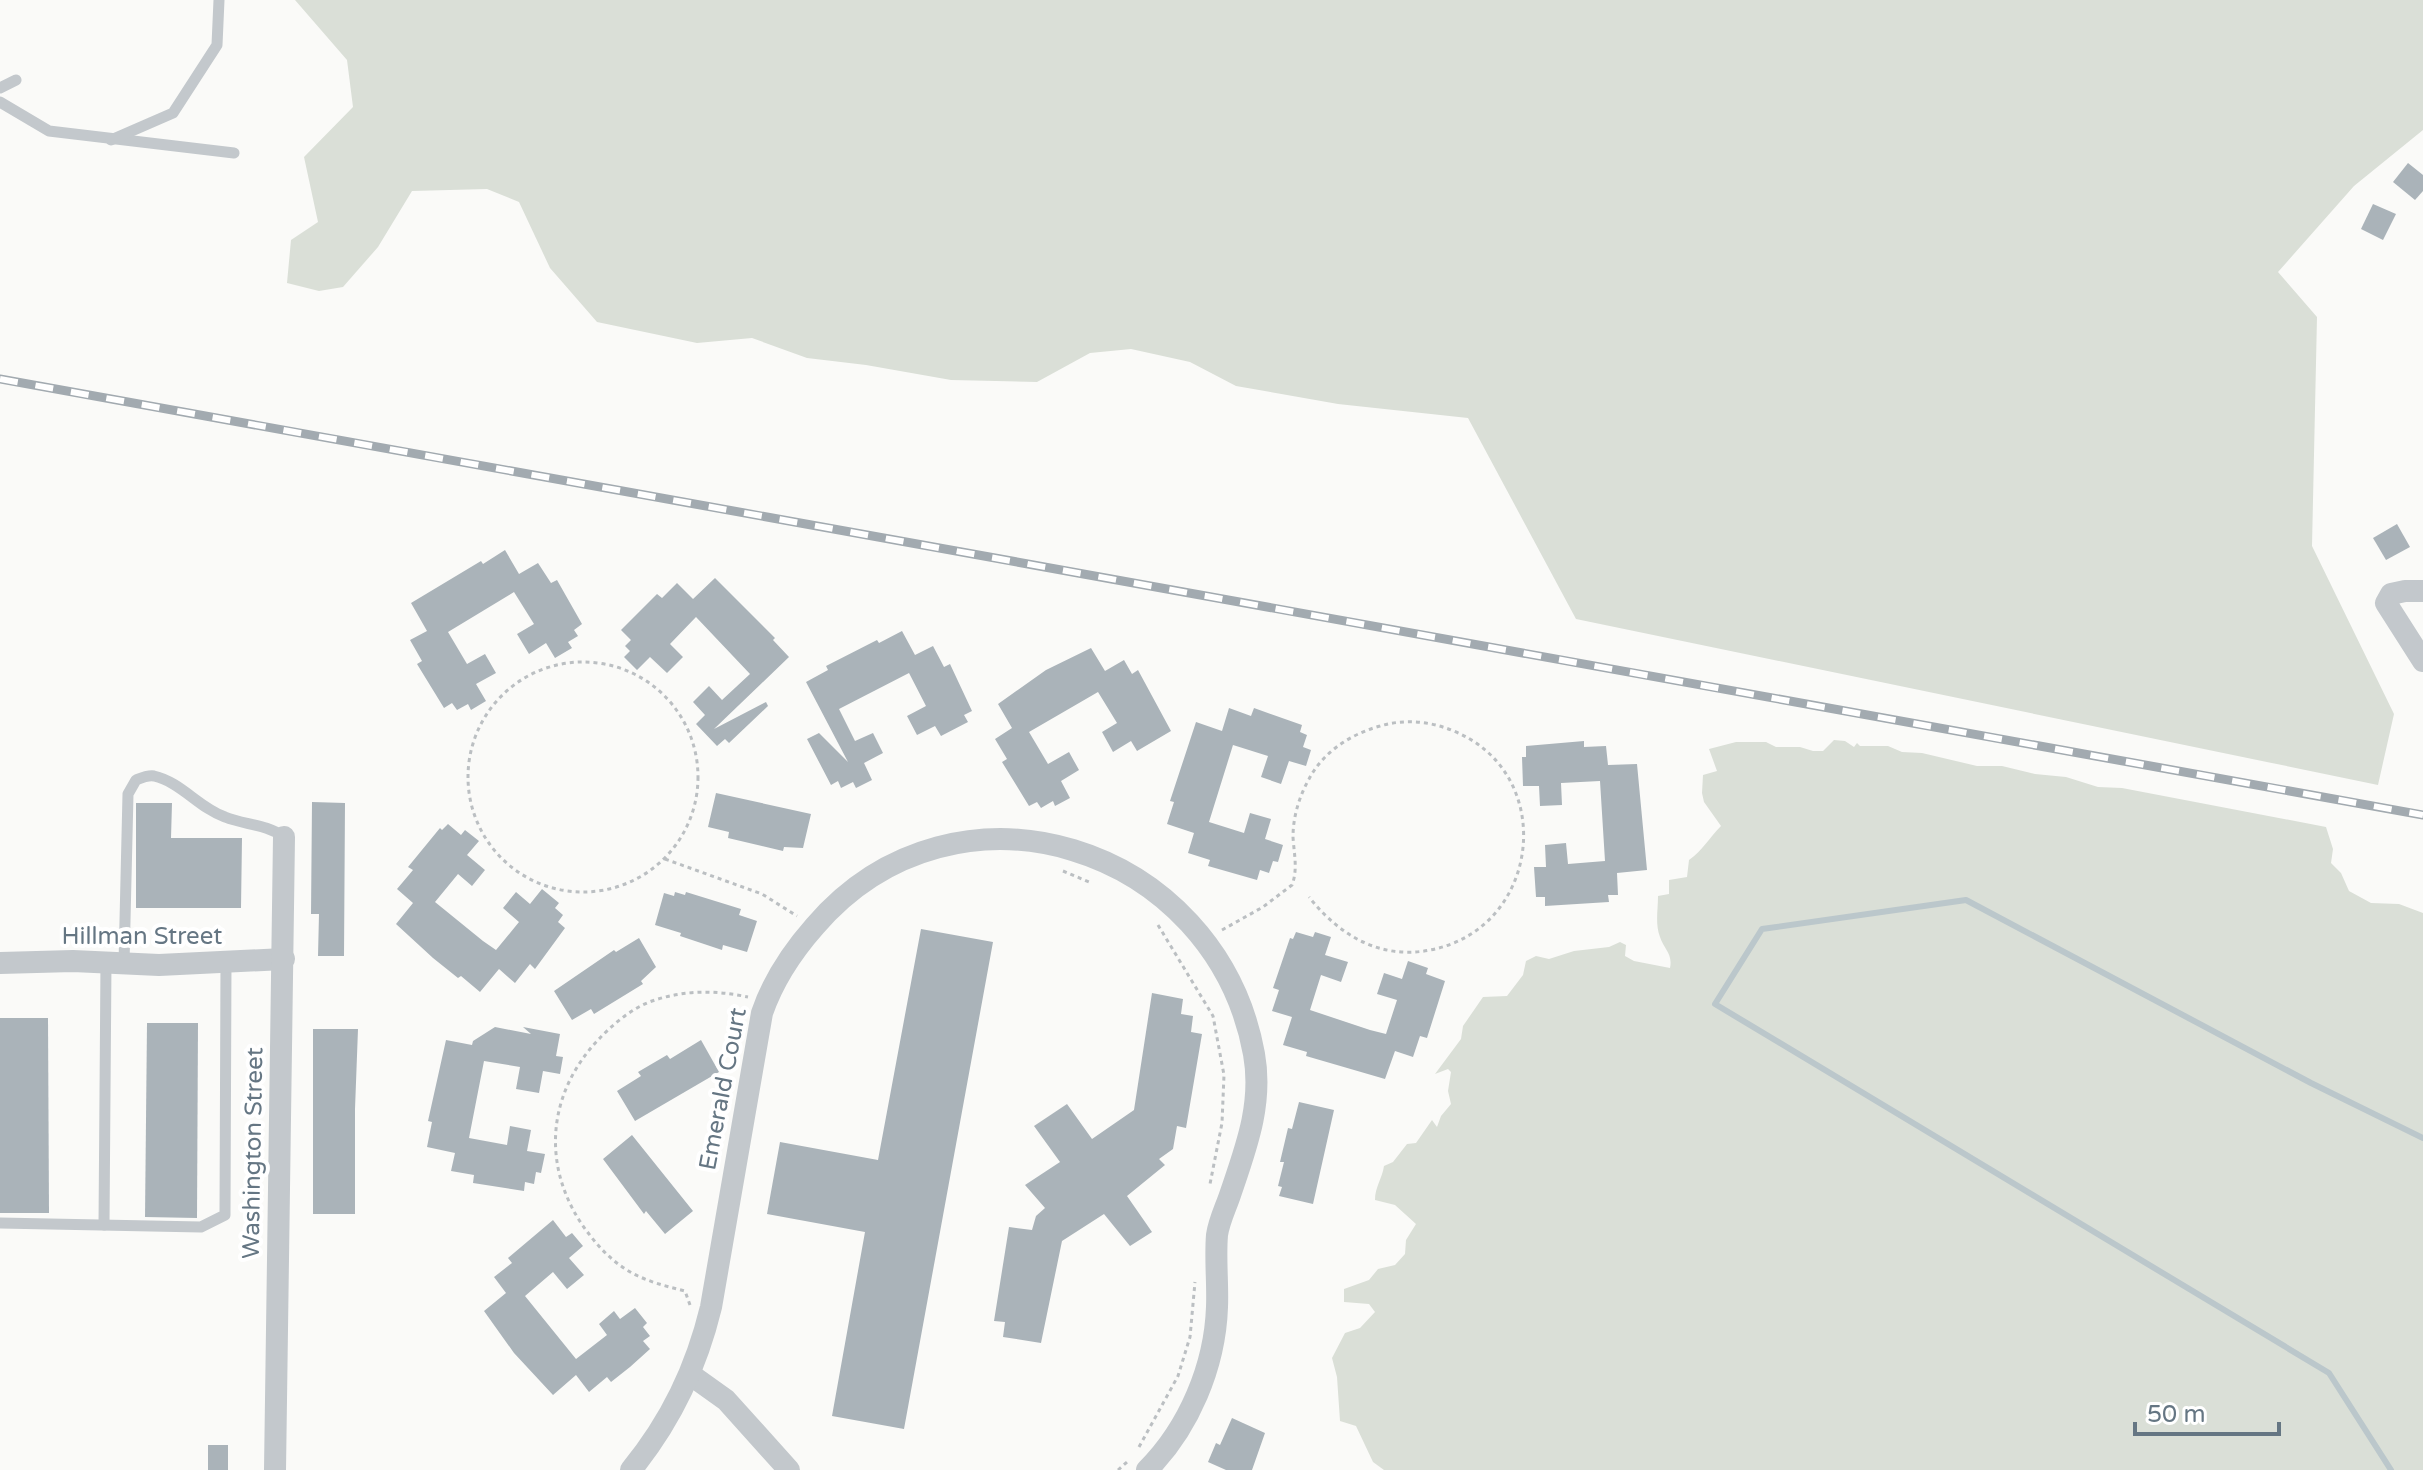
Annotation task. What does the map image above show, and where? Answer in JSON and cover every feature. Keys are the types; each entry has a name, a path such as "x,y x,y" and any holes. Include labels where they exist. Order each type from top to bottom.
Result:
{"street":[{"path":"2423,591 2391,594 2386,603 2423,661"},
{"name":"Washington Street","path":"275,1470 284,837"},
{"name":"Emerald Court","path":"631,1470 661,1429 691,1375 711,1307 762,1013 781,973 809,933 847,892 898,861 942,844 999,839 1056,846 1103,860 1160,894 1184,915 1229,976 1254,1056 1257,1094 1252,1129 1218,1231 1217,1305 1210,1359 1188,1411 1171,1441 1147,1470"},
{"name":"Hillman Street","path":"0,963 284,959"},
{"path":"691,1375 726,1400 789,1470"}],"lane":[{"path":"111,140 173,113 217,45 219,0"},
{"path":"0,88 16,80"},
{"path":"0,102 49,131 234,153"},
{"path":"104,1225 115,963 128,794 136,780 152,775 179,787 201,805 225,817 274,830 284,837"},
{"path":"0,1223 201,1227 225,1215 226,962"}],"path":[{"path":"585,662 630,672 657,689 686,726 697,756 698,772 691,819 684,834 664,859 640,878 595,892 564,891 534,881 508,864 487,841 474,813 468,767 475,737 500,697 539,671 585,662"},
{"path":"1204,940 1263,907 1292,885 1296,862 1294,821 1309,779 1333,750 1357,734 1384,724 1403,722 1441,726 1476,743 1503,770 1513,786 1524,823 1521,866 1502,906 1470,935 1429,951 1385,950 1344,933 1322,914 1309,897"},
{"path":"664,859 762,894 797,915 809,933"},
{"path":"1154,919 1213,1016 1224,1075 1222,1123 1208,1197"},
{"path":"1118,1470 1133,1457 1178,1376 1190,1337 1195,1278"}],"shaded area":[{"path":"295,0 2423,0 2423,130 2354,186 2278,272 2317,317 2312,546 2394,714 2378,785 1576,619 1468,418 1338,404 1236,386 1190,362 1131,349 1090,353 1037,382 951,380 807,358 752,338 697,343 597,322 550,268 519,202 487,189 412,191 378,247 343,287 319,291 287,283 291,240 318,222 304,157 353,107 347,60"},
{"path":"1834,740 1845,741 1854,747 1857,743 1860,746 1888,746 1902,752 1922,753 1977,766 2002,766 2066,777 2098,787 2122,788 2326,827 2333,849 2331,863 2341,873 2349,891 2371,903 2399,904 2423,913 2423,1470 1384,1470 1373,1462 1356,1426 1340,1421 1337,1377 1332,1358 1345,1333 1360,1328 1375,1312 1369,1304 1344,1302 1344,1289 1369,1280 1378,1269 1395,1265 1405,1254 1406,1240 1416,1224 1395,1205 1375,1200 1376,1191 1384,1166 1393,1162 1407,1144 1416,1143 1432,1120 1437,1127 1451,1104 1448,1091 1451,1072 1448,1069 1435,1074 1461,1039 1463,1026 1483,997 1507,996 1523,975 1526,961 1536,956 1549,959 1620,942 1626,945 1625,956 1634,961 1670,968 1669,955 1658,927 1658,896 1669,894 1669,880 1687,877 1689,860 1721,826 1704,802 1702,793 1703,775 1717,771 1709,749 1736,742 1766,742 1776,747 1823,751"}],"building":[{"path":"2408,163 2423,175 2423,191 2415,200 2393,182"},
{"path":"2373,204 2396,214 2383,240 2361,229"},
{"path":"2397,524 2410,547 2386,560 2373,538"},
{"path":"505,550 519,574 538,563 551,583 557,580 582,624 574,630 578,636 568,642 572,648 555,658 546,643 529,654 517,634 534,624 514,592 448,632 467,664 485,654 496,673 476,684 486,701 471,710 468,704 457,710 452,703 444,708 417,664 422,661 410,640 427,631 411,603"},
{"path":"715,578 775,638 773,640 789,657 714,729 766,702 768,706 729,743 725,739 717,746 696,724 705,715 693,702 709,686 722,700 750,674 696,617 670,644 683,657 667,673 650,657 637,670 624,657 630,651 625,646 631,640 621,630 657,594 662,598 677,583 693,599"},
{"path":"902,631 915,655 933,646 944,667 950,664 972,711 964,715 968,722 941,736 935,726 917,735 907,716 926,706 909,673 839,709 855,741 873,733 883,753 864,763 872,780 856,788 853,782 841,788 838,781 831,785 807,739 819,733 848,762 806,682 828,670 826,666"},
{"path":"1091,648 1105,671 1124,660 1132,674 1138,670 1171,731 1137,751 1131,741 1113,752 1102,732 1117,723 1098,692 1029,732 1048,764 1069,752 1079,770 1061,781 1070,798 1055,806 1053,801 1041,808 1037,802 1029,806 1002,762 1007,759 995,739 1012,728 998,704 1046,670"},
{"path":"1229,708 1251,716 1254,708 1302,725 1300,732 1307,735 1303,747 1311,750 1306,766 1289,761 1281,784 1261,777 1268,756 1233,745 1209,822 1244,833 1250,813 1271,819 1265,839 1283,845 1278,862 1273,861 1269,873 1260,870 1257,880 1208,866 1210,860 1188,853 1194,833 1167,824 1174,802 1170,801 1196,722 1222,731"},
{"path":"1584,741 1584,747 1606,746 1608,765 1637,764 1647,870 1617,873 1618,895 1608,895 1609,902 1545,906 1545,897 1536,897 1534,867 1546,867 1545,845 1566,843 1568,864 1605,861 1600,781 1561,783 1562,805 1540,806 1539,786 1523,786 1522,757 1526,757 1526,746"},
{"path":"716,793 811,814 803,848 784,847 783,851 728,838 729,832 708,827"},
{"path":"312,802 345,803 344,956 318,956 319,914 311,914"},
{"path":"136,803 172,803 171,838 242,838 241,908 136,908"},
{"path":"448,824 461,835 465,830 479,841 467,855 485,870 472,886 458,874 435,902 483,941 496,950 519,922 503,908 516,892 530,904 542,889 559,903 555,908 563,915 558,922 565,928 535,969 530,964 515,983 499,969 480,992 433,958 396,924 413,903 397,889 413,870 408,867 440,828 442,830"},
{"path":"675,892 685,895 686,892 741,909 739,915 757,921 747,952 723,945 722,950 655,925 664,893 674,896"},
{"path":"921,929 993,942 904,1429 832,1416 865,1232 767,1214 780,1142 878,1160"},
{"path":"1296,932 1313,937 1315,932 1331,937 1325,955 1348,962 1341,982 1321,975 1310,1010 1370,1030 1386,1034 1397,1000 1377,994 1384,973 1402,979 1408,961 1428,968 1426,974 1445,981 1427,1038 1420,1036 1413,1057 1395,1051 1385,1079 1306,1056 1307,1052 1283,1045 1292,1017 1272,1011 1279,990 1273,988 1290,938 1293,939"},
{"path":"639,938 656,967 641,981 643,984 594,1014 591,1009 572,1020 554,991 614,950 616,952"},
{"path":"1152,993 1183,999 1181,1014 1193,1016 1191,1032 1202,1034 1186,1128 1177,1126 1173,1149 1159,1159 1165,1165 1127,1196 1152,1232 1130,1246 1104,1214 1062,1241 1041,1343 1003,1337 1005,1322 994,1321 1009,1227 1032,1230 1036,1216 1045,1208 1025,1185 1060,1162 1034,1126 1067,1104 1092,1139 1134,1110"},
{"path":"0,1018 48,1018 49,1213 0,1213"},
{"path":"147,1023 198,1023 197,1218 145,1217"},
{"path":"495,1027 531,1034 523,1027 560,1034 556,1056 563,1057 560,1074 543,1071 539,1093 516,1089 520,1067 484,1061 469,1138 507,1145 510,1126 531,1130 527,1151 545,1154 541,1173 536,1172 534,1184 525,1182 524,1191 473,1183 474,1175 451,1171 455,1153 427,1147 432,1122 428,1121 446,1040 472,1045 473,1041"},
{"path":"313,1029 358,1029 355,1214 313,1214"},
{"path":"701,1040 719,1072 635,1121 617,1091 641,1076 638,1072 667,1055 670,1059"},
{"path":"1299,1102 1334,1110 1313,1204 1279,1196 1282,1187 1278,1186 1284,1162 1280,1162 1288,1128 1292,1129"},
{"path":"632,1135 693,1211 665,1234 646,1211 644,1214 603,1159"},
{"path":"553,1220 566,1237 572,1233 583,1246 569,1258 584,1275 567,1289 553,1272 525,1296 576,1359 607,1335 599,1324 614,1311 620,1319 635,1308 647,1323 643,1327 650,1336 643,1341 650,1349 611,1382 607,1377 589,1392 576,1375 553,1395 514,1353 484,1311 506,1293 494,1277 512,1263 508,1258"},
{"path":"1232,1418 1265,1433 1252,1470 1226,1470 1208,1462"},
{"path":"208,1445 228,1445 228,1470 208,1470"}],"waterway":[{"path":"2391,1470 2329,1373 1715,1004 1762,929 1966,900 2311,1083 2423,1138"}],"railway":[{"path":"0,379 2423,815"}]}
